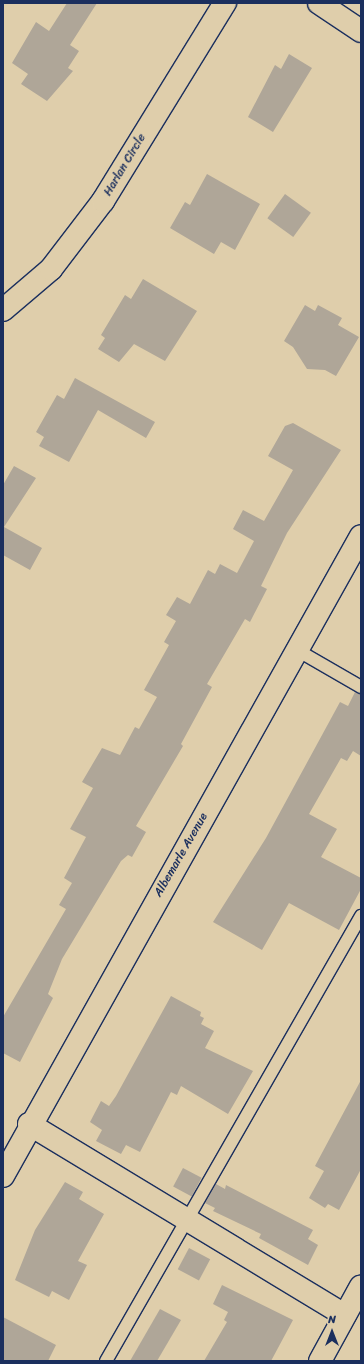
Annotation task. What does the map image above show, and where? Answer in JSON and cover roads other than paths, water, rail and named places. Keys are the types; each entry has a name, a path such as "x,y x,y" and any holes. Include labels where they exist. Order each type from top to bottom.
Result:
{"street":[{"name":"Harlan Circle","path":"3,310 51,269 103,201 224,3"},
{"path":"319,3 361,31"},
{"name":"Albemarle Avenue","path":"3,1176 29,1124 361,536"},
{"path":"29,1124 345,1315"},
{"path":"320,1361 361,1286"}],"lane":[{"path":"296,650 361,687"},
{"path":"106,1361 361,916"}]}
